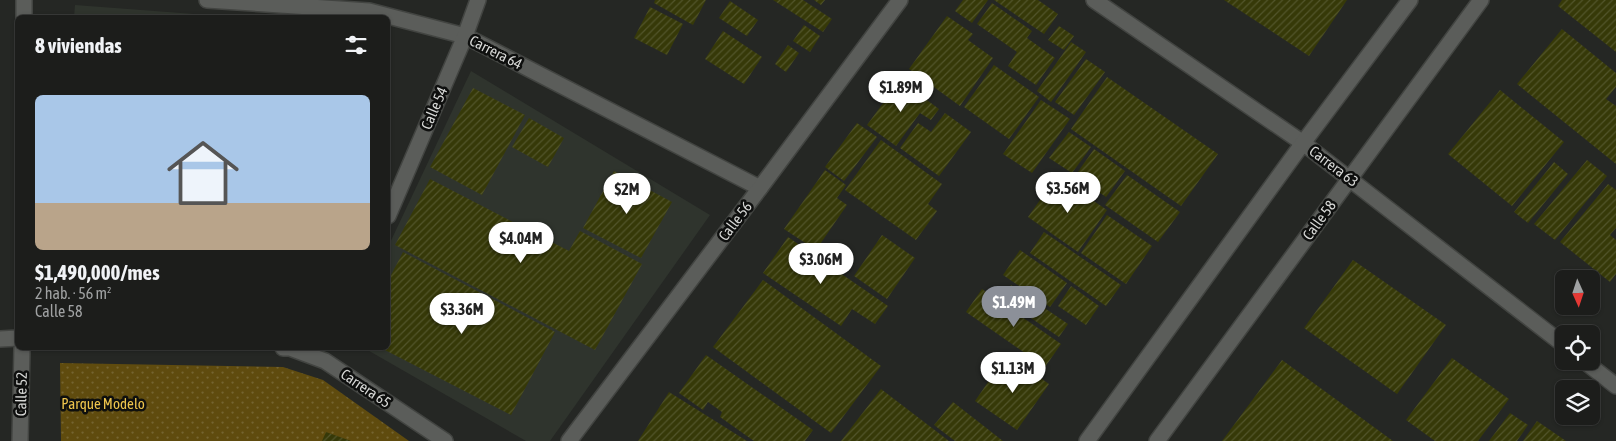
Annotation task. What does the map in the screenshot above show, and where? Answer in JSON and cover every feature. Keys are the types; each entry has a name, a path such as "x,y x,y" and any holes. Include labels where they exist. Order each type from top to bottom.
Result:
{"street":[{"path":"24,0 24,15"},
{"name":"Carrera 64","path":"207,0 370,10 388,15"},
{"name":"Calle 54","path":"390,211 465,36 478,0"},
{"name":"Calle 56","path":"569,441 900,0"},
{"name":"Carrera 63","path":"1094,0 1303,143 1555,338"},
{"path":"1087,441 1303,143 1410,0"},
{"name":"Calle 58","path":"1157,441 1481,0"},
{"name":"Carrera 64","path":"390,15 465,36 760,188"},
{"path":"0,339 15,338"},
{"name":"Calle 52","path":"20,441 22,350"},
{"name":"Carrera 65","path":"303,350 328,354 445,441"},
{"path":"1596,370 1616,386"}],"shaded area":[{"path":"75,5 208,15 74,15"},
{"path":"471,71 710,215 550,441 526,441 367,350 390,350 390,243"}],"green space":[{"name":"Parque Modelo","path":"60,363 283,367 323,380 409,441 61,441"}],"building":[{"path":"655,0 706,0 693,25 654,3"},
{"path":"773,0 803,0 832,19 823,32"},
{"path":"814,0 825,0 821,5"},
{"path":"963,0 988,0 972,23 955,11"},
{"path":"994,0 1038,0 1058,14 1044,34"},
{"path":"1224,0 1347,0 1309,56"},
{"path":"1562,0 1616,0 1616,52 1558,6"},
{"path":"730,1 758,20 747,36 719,18"},
{"path":"992,3 1032,31 1027,38 1055,58 1036,85 1008,66 1017,52 977,24"},
{"path":"650,7 683,24 667,55 634,38"},
{"path":"947,16 973,34 968,40 993,58 960,106 909,69"},
{"path":"804,25 820,36 810,52 793,41"},
{"path":"1059,26 1074,36 1064,50 1048,40"},
{"path":"1562,29 1616,73 1616,87 1606,99 1616,106 1616,164 1517,84"},
{"path":"723,31 762,57 744,84 705,59"},
{"path":"1071,42 1086,52 1051,102 1037,91"},
{"path":"788,45 799,53 786,72 775,64"},
{"path":"1086,59 1105,72 1074,115 1055,102"},
{"path":"994,65 1039,97 1009,139 964,107"},
{"path":"1107,77 1218,154 1181,206 1071,129"},
{"path":"900,80 939,109 931,120 920,113 896,146 867,125"},
{"path":"473,88 525,115 482,195 430,167"},
{"path":"1500,90 1564,142 1512,206 1448,154"},
{"path":"1041,100 1070,119 1032,173 1003,154"},
{"path":"945,113 971,132 939,176 900,148 918,123 931,132"},
{"path":"529,118 564,138 548,167 512,147"},
{"path":"857,123 877,137 844,181 825,167"},
{"path":"1069,132 1091,147 1072,173 1049,158"},
{"path":"881,140 942,184 928,204 937,211 916,240 845,190"},
{"path":"1094,149 1125,171 1106,197 1075,176"},
{"path":"1587,160 1607,176 1555,240 1534,224"},
{"path":"1554,162 1568,174 1528,223 1514,212"},
{"path":"825,170 846,185 837,198 847,205 816,250 784,229"},
{"path":"614,171 672,202 641,258 583,228"},
{"path":"1127,175 1180,212 1158,242 1105,205"},
{"path":"1057,176 1107,210 1078,252 1028,217"},
{"path":"430,179 569,251 580,231 642,264 595,350 395,245"},
{"path":"1608,184 1616,190 1616,228 1610,235 1616,240 1616,274 1610,282 1600,274 1600,270 1595,270 1560,242"},
{"path":"1107,215 1152,246 1126,284 1081,253"},
{"path":"1044,232 1121,285 1106,306 1030,253"},
{"path":"882,235 915,258 887,299 854,276"},
{"path":"788,237 888,306 875,324 852,309 841,326 763,273"},
{"path":"1020,250 1067,283 1050,307 1003,275"},
{"path":"403,252 555,332 511,415 385,350 390,350 390,277"},
{"path":"1353,260 1446,325 1397,394 1304,328"},
{"path":"763,280 881,366 831,433 713,347"},
{"path":"1011,285 1068,324 1059,337 1001,298"},
{"path":"1071,286 1099,306 1086,325 1058,306"},
{"path":"982,289 1061,344 1045,367 966,312"},
{"path":"706,355 813,430 805,441 754,441 720,417 722,412 708,402 703,410 679,393"},
{"path":"1452,358 1509,399 1478,441 1435,441 1406,420"},
{"path":"1015,360 1049,384 1017,430 975,401 995,372 1004,377"},
{"path":"1282,360 1393,441 1222,441"},
{"path":"881,389 949,441 841,441"},
{"path":"669,392 747,441 638,441"},
{"path":"953,402 1003,441 955,441 934,425"},
{"path":"1510,413 1528,425 1517,441 1489,441"},
{"path":"1537,421 1566,441 1523,441"},
{"path":"326,432 351,441 322,441"}]}
